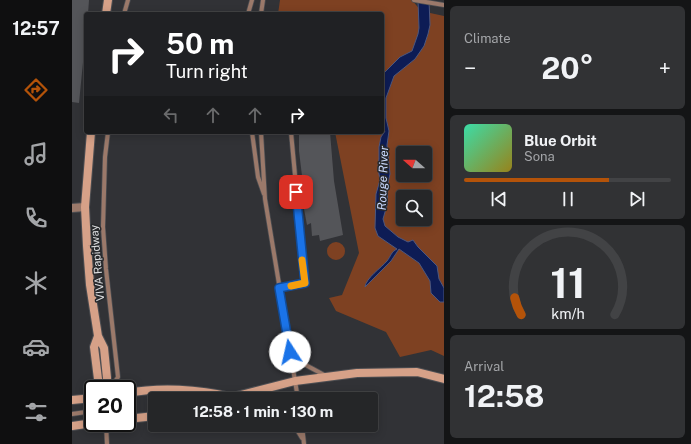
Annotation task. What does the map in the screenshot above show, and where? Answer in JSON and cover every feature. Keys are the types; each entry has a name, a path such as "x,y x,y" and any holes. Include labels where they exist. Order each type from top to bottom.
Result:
{"street":[{"path":"106,12 108,0"},
{"path":"91,134 85,207 90,284 98,336 104,348 107,380"},
{"path":"72,208 85,207"},
{"path":"98,336 94,347 98,380"},
{"path":"250,392 295,380 357,373 418,372 444,379"},
{"path":"136,393 162,390 196,392"},
{"path":"72,400 84,399"},
{"path":"136,418 148,417"},
{"path":"72,426 84,424"}],"lane":[{"path":"125,12 128,0"},
{"path":"249,12 252,0"},
{"path":"261,12 262,0"},
{"path":"414,0 444,5"},
{"name":"VIVA Rapidway","path":"108,134 105,158 102,227 118,377 116,380"},
{"path":"252,134 258,177 266,199"},
{"path":"261,134 266,199 279,288 297,392"},
{"path":"279,288 305,283 291,134"},
{"path":"290,352 302,363 326,376"},
{"path":"72,414 84,412"},
{"path":"106,432 107,444"},
{"path":"298,432 304,442"},
{"path":"303,432 304,442"}],"shaded area":[{"path":"280,0 412,0 421,11 444,16 444,356 431,350 400,357 386,332 336,311 329,298 342,295 359,253 335,134 384,134 384,12 278,12"},
{"path":"336,242 342,245 345,251 342,257 336,260 330,257 327,251 330,245"}],"water":[{"name":"Rouge River","path":"418,0 429,0 430,25 424,46 415,59 394,76 386,98 386,118 389,131 387,145 390,174 387,205 383,219 385,226 398,237 408,242 413,240 437,266 439,279 444,288 444,302 440,302 431,293 430,281 419,263 399,249 391,261 365,287 368,280 397,249 378,236 375,228 376,194 380,180 378,168 379,147 381,137 385,131 384,73 400,57 412,51 419,28"}],"building":[{"path":"72,0 89,0 88,12 84,12 84,52 79,103 72,102"},
{"path":"299,134 330,134 334,181 343,235 320,241 319,235 312,236 311,223 307,225 304,209 306,209 299,151"}],"slow traffic":[{"path":"291,286 305,283 302,260"}],"route":[{"path":"290,352 279,288 305,283 296,192"}]}
